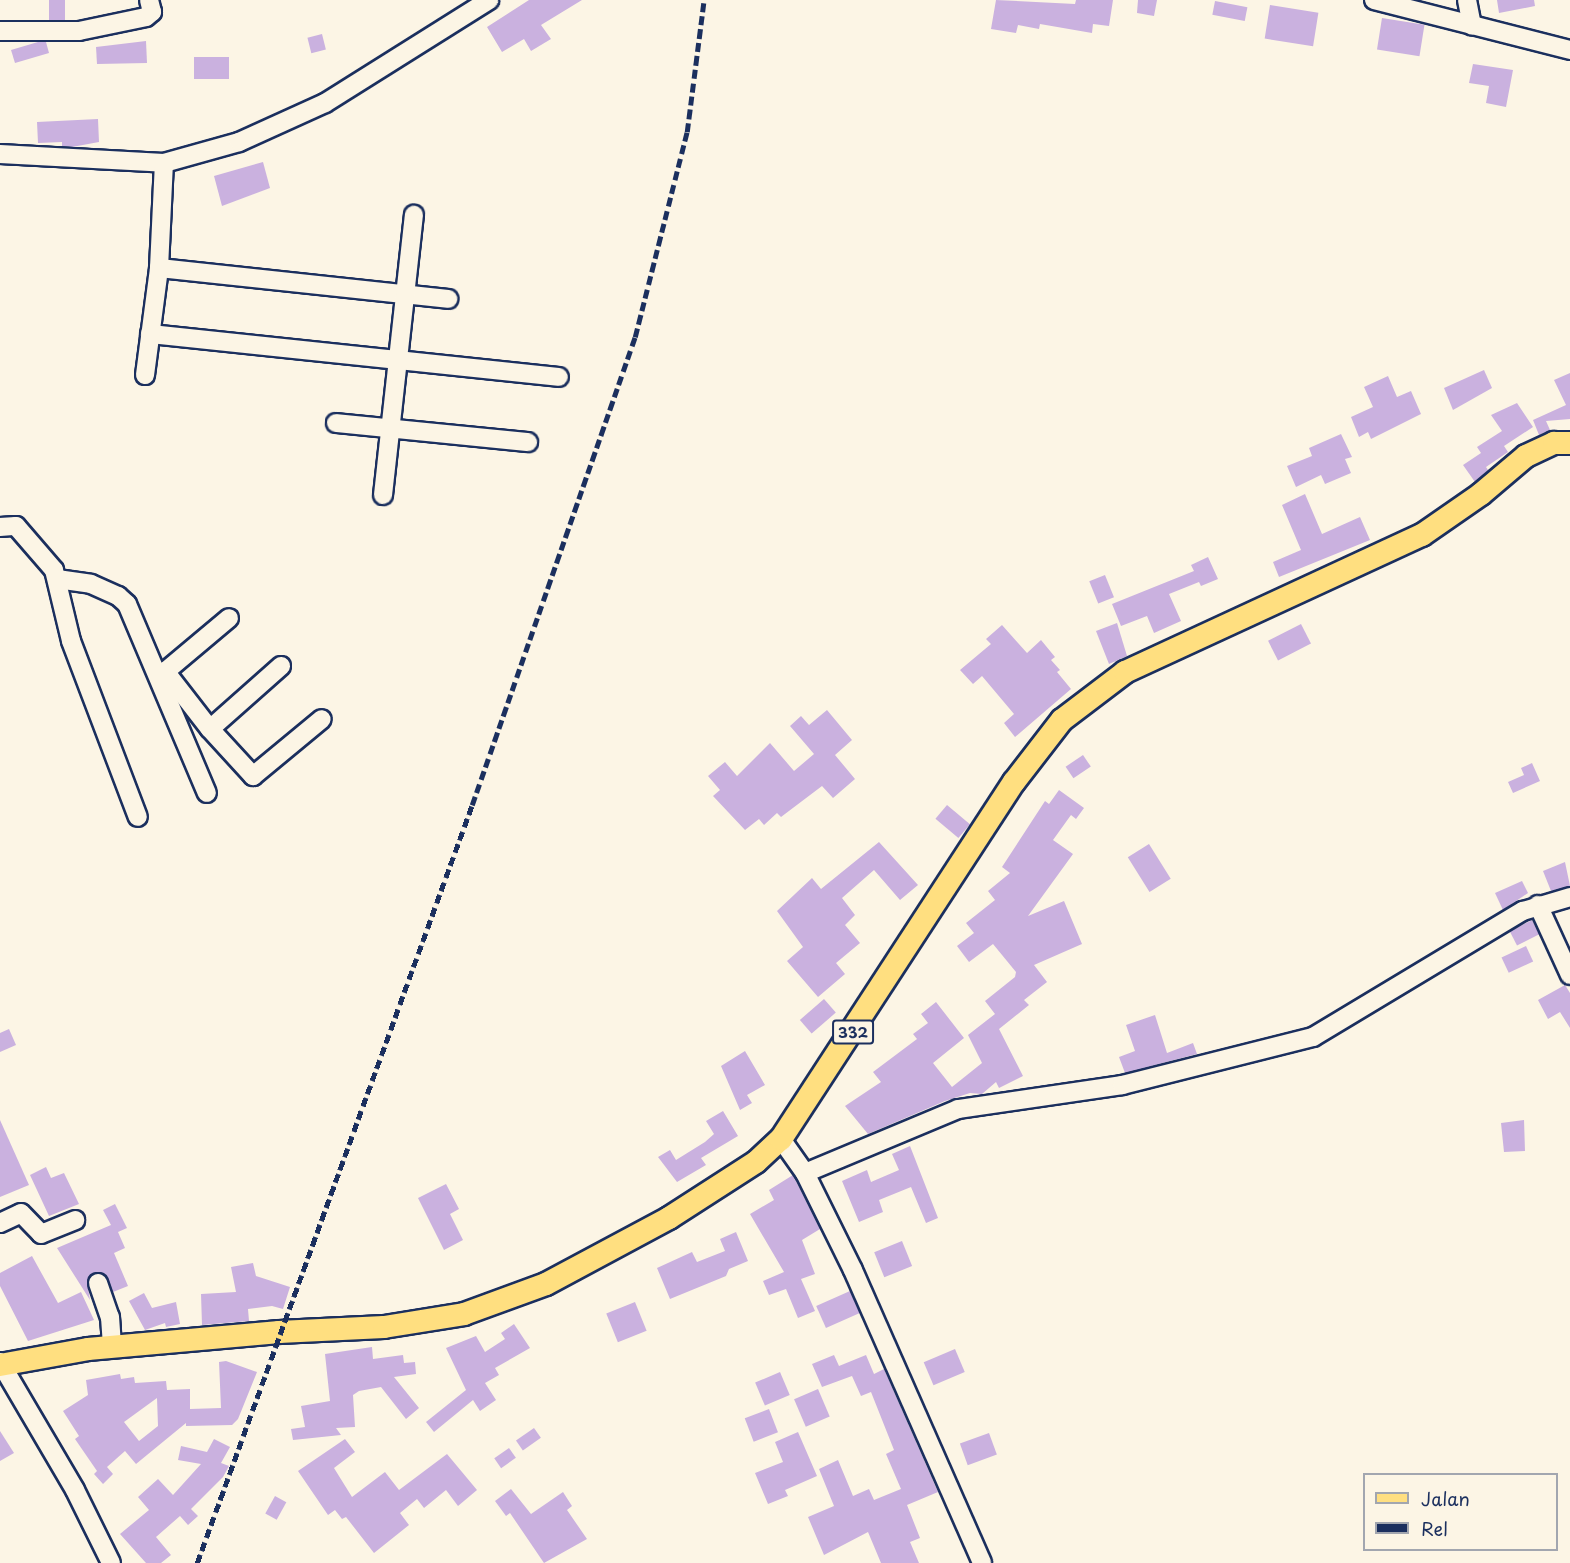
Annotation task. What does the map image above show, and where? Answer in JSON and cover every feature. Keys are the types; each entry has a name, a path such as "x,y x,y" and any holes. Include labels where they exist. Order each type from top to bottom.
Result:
{"main road":[{"name":"332","path":"0,1364 112,1347 384,1327 494,1305 566,1274 669,1218 756,1161 781,1139 1014,782 1062,720 1125,672 1422,535 1539,448 1570,443"}],"street":[{"path":"0,31 79,31 125,22 151,14 149,0"},
{"path":"0,154 164,163 239,142 325,103 489,0"},
{"path":"1374,0 1570,50"},
{"path":"1467,0 1472,26"},
{"path":"145,375 159,268 164,163"},
{"path":"383,495 414,215"},
{"path":"159,268 448,299"},
{"path":"150,334 559,377"},
{"path":"336,423 528,442"},
{"path":"0,527 16,526 43,555 57,579 71,641 138,817"},
{"path":"57,579 91,584 118,596 140,627 162,673 207,793"},
{"path":"162,673 229,618"},
{"path":"210,729 281,666"},
{"path":"162,673 253,776 322,719"},
{"path":"806,1173 958,1109 1122,1085 1313,1037 1538,905 1570,897"},
{"path":"1538,905 1570,975"},
{"path":"781,1139 806,1173 853,1270 982,1563"},
{"path":"0,1223 21,1213 41,1234 75,1220"},
{"path":"98,1283 110,1317 112,1347"},
{"path":"0,1364 75,1490 111,1563"}],"building":[{"path":"49,0 65,0 65,20 49,20"},
{"path":"529,0 582,0 541,25 551,39 531,51 524,39 502,52 487,27"},
{"path":"996,0 1075,4 1076,0 1113,0 1109,26 1093,24 1092,33 1040,24 1039,29 1018,25 1016,33 991,29"},
{"path":"1138,0 1157,0 1154,16 1137,13"},
{"path":"1497,0 1534,0 1535,6 1499,13"},
{"path":"1215,1 1247,7 1245,21 1212,15"},
{"path":"1270,5 1318,13 1313,46 1265,39"},
{"path":"1382,18 1424,25 1419,56 1377,50"},
{"path":"322,34 326,50 311,53 307,38"},
{"path":"146,41 147,63 97,64 96,47"},
{"path":"46,42 49,53 15,63 11,50"},
{"path":"194,57 229,57 229,79 194,79"},
{"path":"1473,64 1513,70 1506,107 1486,103 1489,86 1469,83"},
{"path":"98,119 99,142 72,147 62,146 62,142 38,143 37,122"},
{"path":"263,162 270,188 222,206 214,176"},
{"path":"1484,370 1492,388 1453,410 1444,388"},
{"path":"1570,373 1570,419 1546,421 1550,430 1539,435 1533,420 1566,405 1554,380"},
{"path":"1388,376 1397,397 1411,391 1421,414 1371,439 1368,432 1359,437 1351,417 1373,407 1364,387"},
{"path":"1517,403 1533,427 1504,446 1508,452 1486,467 1488,470 1475,482 1463,465 1481,453 1477,447 1502,431 1491,415"},
{"path":"1341,434 1352,457 1345,459 1351,473 1325,484 1321,475 1296,487 1287,466 1312,456 1309,448"},
{"path":"1305,494 1322,534 1360,517 1370,540 1279,577 1273,562 1301,550 1282,505"},
{"path":"1208,557 1218,579 1201,586 1199,582 1169,594 1181,621 1154,633 1147,616 1121,626 1112,604 1194,571 1191,565"},
{"path":"1105,575 1114,597 1098,604 1089,581"},
{"path":"1117,623 1127,656 1109,664 1096,631"},
{"path":"1301,624 1311,644 1278,660 1268,641"},
{"path":"1002,625 1027,653 1041,640 1055,657 1051,660 1060,670 1057,672 1071,689 1015,737 1004,723 1014,714 982,676 973,684 960,670 991,644 986,639"},
{"path":"827,710 852,740 835,755 855,779 833,798 822,786 781,817 777,813 764,825 759,819 745,830 713,796 720,790 708,776 725,762 737,776 770,743 794,771 814,754 790,726 801,716 809,725"},
{"path":"1083,755 1091,767 1073,778 1066,767"},
{"path":"1532,763 1540,781 1513,793 1508,782 1524,775 1521,768"},
{"path":"1059,790 1084,808 1076,819 1071,815 1053,840 1073,854 1028,916 1064,901 1082,944 1034,965 1047,982 1024,1000 1029,1005 999,1029 1023,1076 999,1088 996,1082 982,1094 970,1093 945,1101 868,1134 845,1106 881,1082 873,1072 917,1039 913,1034 928,1023 921,1014 936,1002 964,1038 933,1063 952,1087 982,1063 968,1035 995,1014 985,1001 1015,977 1016,972 993,944 969,962 957,946 974,933 966,923 995,900 988,891 1010,873 1002,867 1045,801 1049,804"},
{"path":"947,805 970,824 958,838 935,819"},
{"path":"879,842 918,885 900,900 874,870 842,898 855,915 845,925 860,943 836,963 845,974 818,997 787,961 803,947 777,911 812,878 821,889"},
{"path":"1149,844 1171,879 1150,892 1128,857"},
{"path":"1565,862 1570,886 1551,891 1543,871"},
{"path":"1522,881 1528,893 1503,910 1495,893"},
{"path":"1532,920 1539,934 1517,946 1510,931"},
{"path":"1526,946 1533,961 1509,973 1502,957"},
{"path":"1565,985 1570,993 1570,1028 1560,1012 1548,1019 1538,1000"},
{"path":"824,999 836,1013 812,1034 800,1020"},
{"path":"1155,1015 1167,1053 1193,1043 1197,1054 1125,1073 1119,1057 1135,1051 1126,1025"},
{"path":"9,1029 16,1045 0,1052 0,1033"},
{"path":"745,1051 765,1085 747,1095 752,1103 740,1110 721,1066"},
{"path":"723,1111 738,1136 701,1158 706,1165 677,1182 658,1157 670,1150 676,1160 705,1142 714,1134 706,1121"},
{"path":"0,1120 29,1185 0,1197"},
{"path":"1524,1120 1525,1151 1504,1152 1501,1123"},
{"path":"910,1146 938,1218 926,1223 911,1187 879,1200 883,1212 859,1222 842,1181 867,1170 871,1182 899,1170 892,1154"},
{"path":"46,1167 51,1178 64,1173 79,1204 49,1216 30,1175"},
{"path":"793,1175 820,1229 802,1240 815,1274 801,1279 815,1311 798,1318 786,1289 769,1295 763,1281 784,1272 750,1214 774,1200 769,1190"},
{"path":"446,1184 459,1209 450,1214 463,1240 444,1250 418,1198"},
{"path":"115,1204 127,1228 118,1232 125,1248 114,1253 128,1286 113,1292 106,1275 94,1273 87,1282 90,1300 57,1248 111,1225 103,1210"},
{"path":"736,1232 748,1261 729,1269 726,1276 670,1299 657,1268 692,1252 697,1262 725,1251 720,1239"},
{"path":"902,1241 912,1266 884,1277 874,1252"},
{"path":"32,1256 58,1303 81,1292 94,1320 28,1341 0,1286 0,1273"},
{"path":"253,1263 256,1276 290,1287 283,1309 272,1306 248,1309 249,1321 202,1325 201,1294 236,1292 231,1267"},
{"path":"850,1291 860,1313 826,1328 816,1306"},
{"path":"144,1293 152,1308 176,1302 180,1324 166,1327 165,1323 145,1330 129,1301"},
{"path":"635,1302 647,1331 618,1342 606,1314"},
{"path":"514,1324 530,1348 495,1368 499,1375 485,1383 496,1400 480,1411 473,1400 434,1432 426,1422 466,1390 446,1348 476,1336 485,1352 505,1339 501,1333"},
{"path":"372,1347 373,1359 403,1355 404,1363 415,1362 416,1374 394,1377 419,1408 406,1419 381,1387 359,1391 353,1395 355,1427 336,1428 341,1435 293,1440 291,1429 305,1427 301,1406 330,1401 325,1354"},
{"path":"955,1349 965,1372 933,1385 924,1362"},
{"path":"834,1355 839,1366 866,1355 874,1374 884,1369 938,1492 907,1505 920,1538 910,1542 919,1563 881,1563 868,1532 824,1555 808,1517 834,1506 819,1469 838,1460 853,1496 869,1489 874,1500 901,1489 886,1454 894,1450 871,1392 861,1396 852,1376 822,1387 812,1364"},
{"path":"226,1361 257,1372 238,1419 232,1425 186,1426 186,1423 136,1464 125,1451 107,1467 113,1474 103,1484 94,1474 97,1471 75,1439 79,1436 63,1411 88,1395 86,1380 120,1374 121,1379 134,1377 135,1383 166,1381 167,1390 190,1389 190,1409 221,1408 219,1362","holes":["157,1398 158,1426 139,1441 124,1422"]},
{"path":"780,1372 790,1395 765,1406 755,1383"},
{"path":"818,1389 830,1417 806,1427 794,1399"},
{"path":"769,1409 778,1432 754,1442 745,1418"},
{"path":"534,1428 541,1438 523,1450 516,1441"},
{"path":"0,1431 14,1453 0,1461"},
{"path":"798,1432 817,1476 785,1490 788,1496 768,1504 755,1473 783,1462 775,1442"},
{"path":"989,1433 997,1455 968,1465 960,1444"},
{"path":"214,1439 230,1447 221,1463 229,1466 223,1477 191,1509 198,1516 188,1525 180,1516 156,1537 171,1555 161,1563 146,1563 120,1534 149,1510 138,1497 158,1479 173,1495 201,1464 178,1460 181,1446 207,1452"},
{"path":"345,1439 355,1452 334,1468 352,1497 385,1472 399,1490 447,1454 477,1490 458,1506 446,1490 424,1508 417,1499 400,1513 409,1525 374,1553 346,1517 342,1519 335,1510 328,1515 298,1471"},
{"path":"509,1448 516,1458 501,1468 494,1458"},
{"path":"511,1489 531,1514 563,1492 572,1506 567,1510 587,1539 544,1563 510,1513 506,1516 495,1501"},
{"path":"275,1496 286,1502 277,1520 265,1513"}],"railway":[{"path":"197,1563 472,805 635,337 687,132 704,0"}]}
